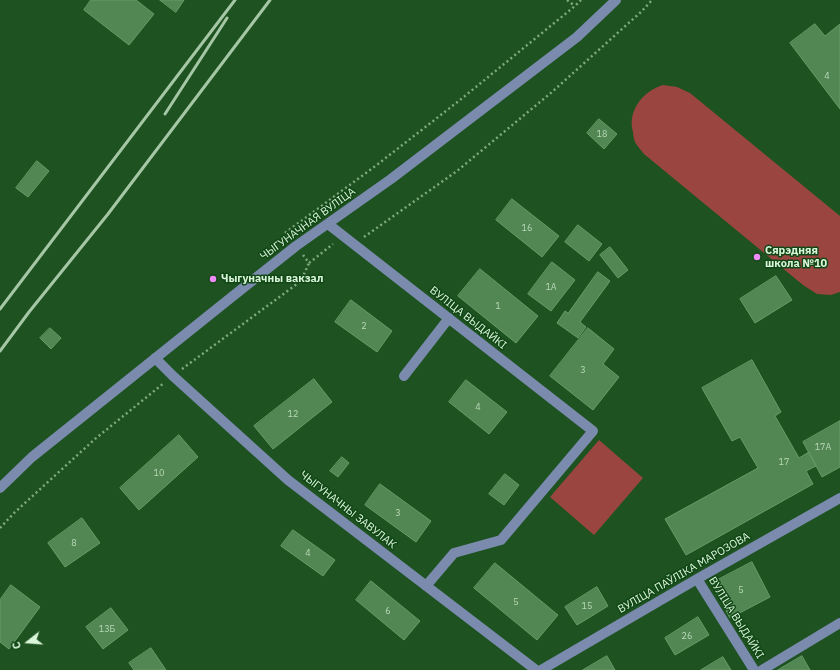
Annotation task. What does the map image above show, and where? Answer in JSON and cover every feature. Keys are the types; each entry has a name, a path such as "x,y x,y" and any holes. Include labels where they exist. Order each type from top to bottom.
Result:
{"street":[{"name":"ЧЫГУНАЧНАЯ ВУЛІЦА","path":"0,488 32,457 296,246 391,179 577,37 616,0"},
{"name":"ВУЛІЦА ВЫДАЙКІ","path":"328,224 593,431 501,540 454,553 426,586"},
{"path":"404,376 449,318"},
{"name":"ЧЫГУНАЧНЫ ЗАВУЛАК","path":"155,358 288,480 536,670"},
{"name":"ВУЛІЦА ПАЎЛІКА МАРОЗОВА","path":"541,670 840,498"},
{"name":"ВУЛІЦА ВЫДАЙКІ","path":"697,579 754,670"},
{"path":"762,670 840,623"}],"path":[{"path":"567,0 575,6"},
{"path":"309,263 285,233 378,164 460,100 581,0"},
{"path":"354,245 463,166 552,92 642,12 652,0"},
{"path":"0,528 14,513 95,439 173,376 300,281 309,263 343,236"}],"shaded area":[{"path":"663,85 677,87 690,93 840,216 840,292 831,295 817,294 803,285 644,154 637,145 633,136 632,117 638,103 643,97 649,92"},
{"path":"599,440 643,478 594,535 550,497"}],"building":[{"path":"91,0 136,0 154,14 129,45 84,10"},
{"path":"160,0 184,0 176,12"},
{"path":"815,24 825,36 840,24 840,109 790,43"},
{"path":"599,119 617,134 604,149 587,133"},
{"path":"37,161 49,171 28,197 16,188"},
{"path":"512,199 559,236 542,257 496,220"},
{"path":"578,225 602,244 589,261 565,242"},
{"path":"610,247 628,270 618,278 600,255"},
{"path":"552,262 575,280 551,311 528,294"},
{"path":"480,269 538,316 516,343 458,296"},
{"path":"598,272 610,281 580,322 586,327 578,338 557,323 565,311 568,313"},
{"path":"776,276 792,300 755,323 740,299"},
{"path":"351,300 392,331 377,352 335,322"},
{"path":"50,328 61,338 51,349 40,338"},
{"path":"588,328 614,349 603,364 619,377 593,410 550,376"},
{"path":"752,360 781,412 775,416 799,458 809,452 816,466 806,471 813,484 686,555 665,519 758,468 740,437 732,441 702,388"},
{"path":"314,379 332,402 273,449 254,426"},
{"path":"466,380 507,412 489,434 449,402"},
{"path":"840,421 840,467 822,477 803,442"},
{"path":"179,435 198,457 139,510 120,488"},
{"path":"342,457 349,463 338,477 330,471"},
{"path":"505,474 519,485 504,505 489,494"},
{"path":"380,484 431,521 416,542 365,505"},
{"path":"82,518 100,543 65,567 48,543"},
{"path":"293,530 335,560 323,576 281,546"},
{"path":"752,562 770,597 730,618 712,583"},
{"path":"495,563 558,615 537,640 474,588"},
{"path":"371,581 420,621 404,640 356,600"},
{"path":"11,585 40,607 9,649 0,642 0,600"},
{"path":"597,587 608,606 577,625 565,607"},
{"path":"111,608 128,630 103,649 86,627"},
{"path":"698,617 709,635 675,655 665,638"},
{"path":"151,648 166,670 134,670 129,663"},
{"path":"607,656 615,670 583,670"},
{"path":"802,656 810,670 778,670"},
{"path":"723,657 731,670 701,670"}],"railway":[{"path":"0,309 235,0"},
{"path":"0,351 29,312 108,214 270,0"},
{"path":"165,114 227,18"}],"place":[{"name":"Сярэдняя школа №10","path":"757,257"},
{"name":"Чыгуначны вакзал","path":"213,279"}]}
